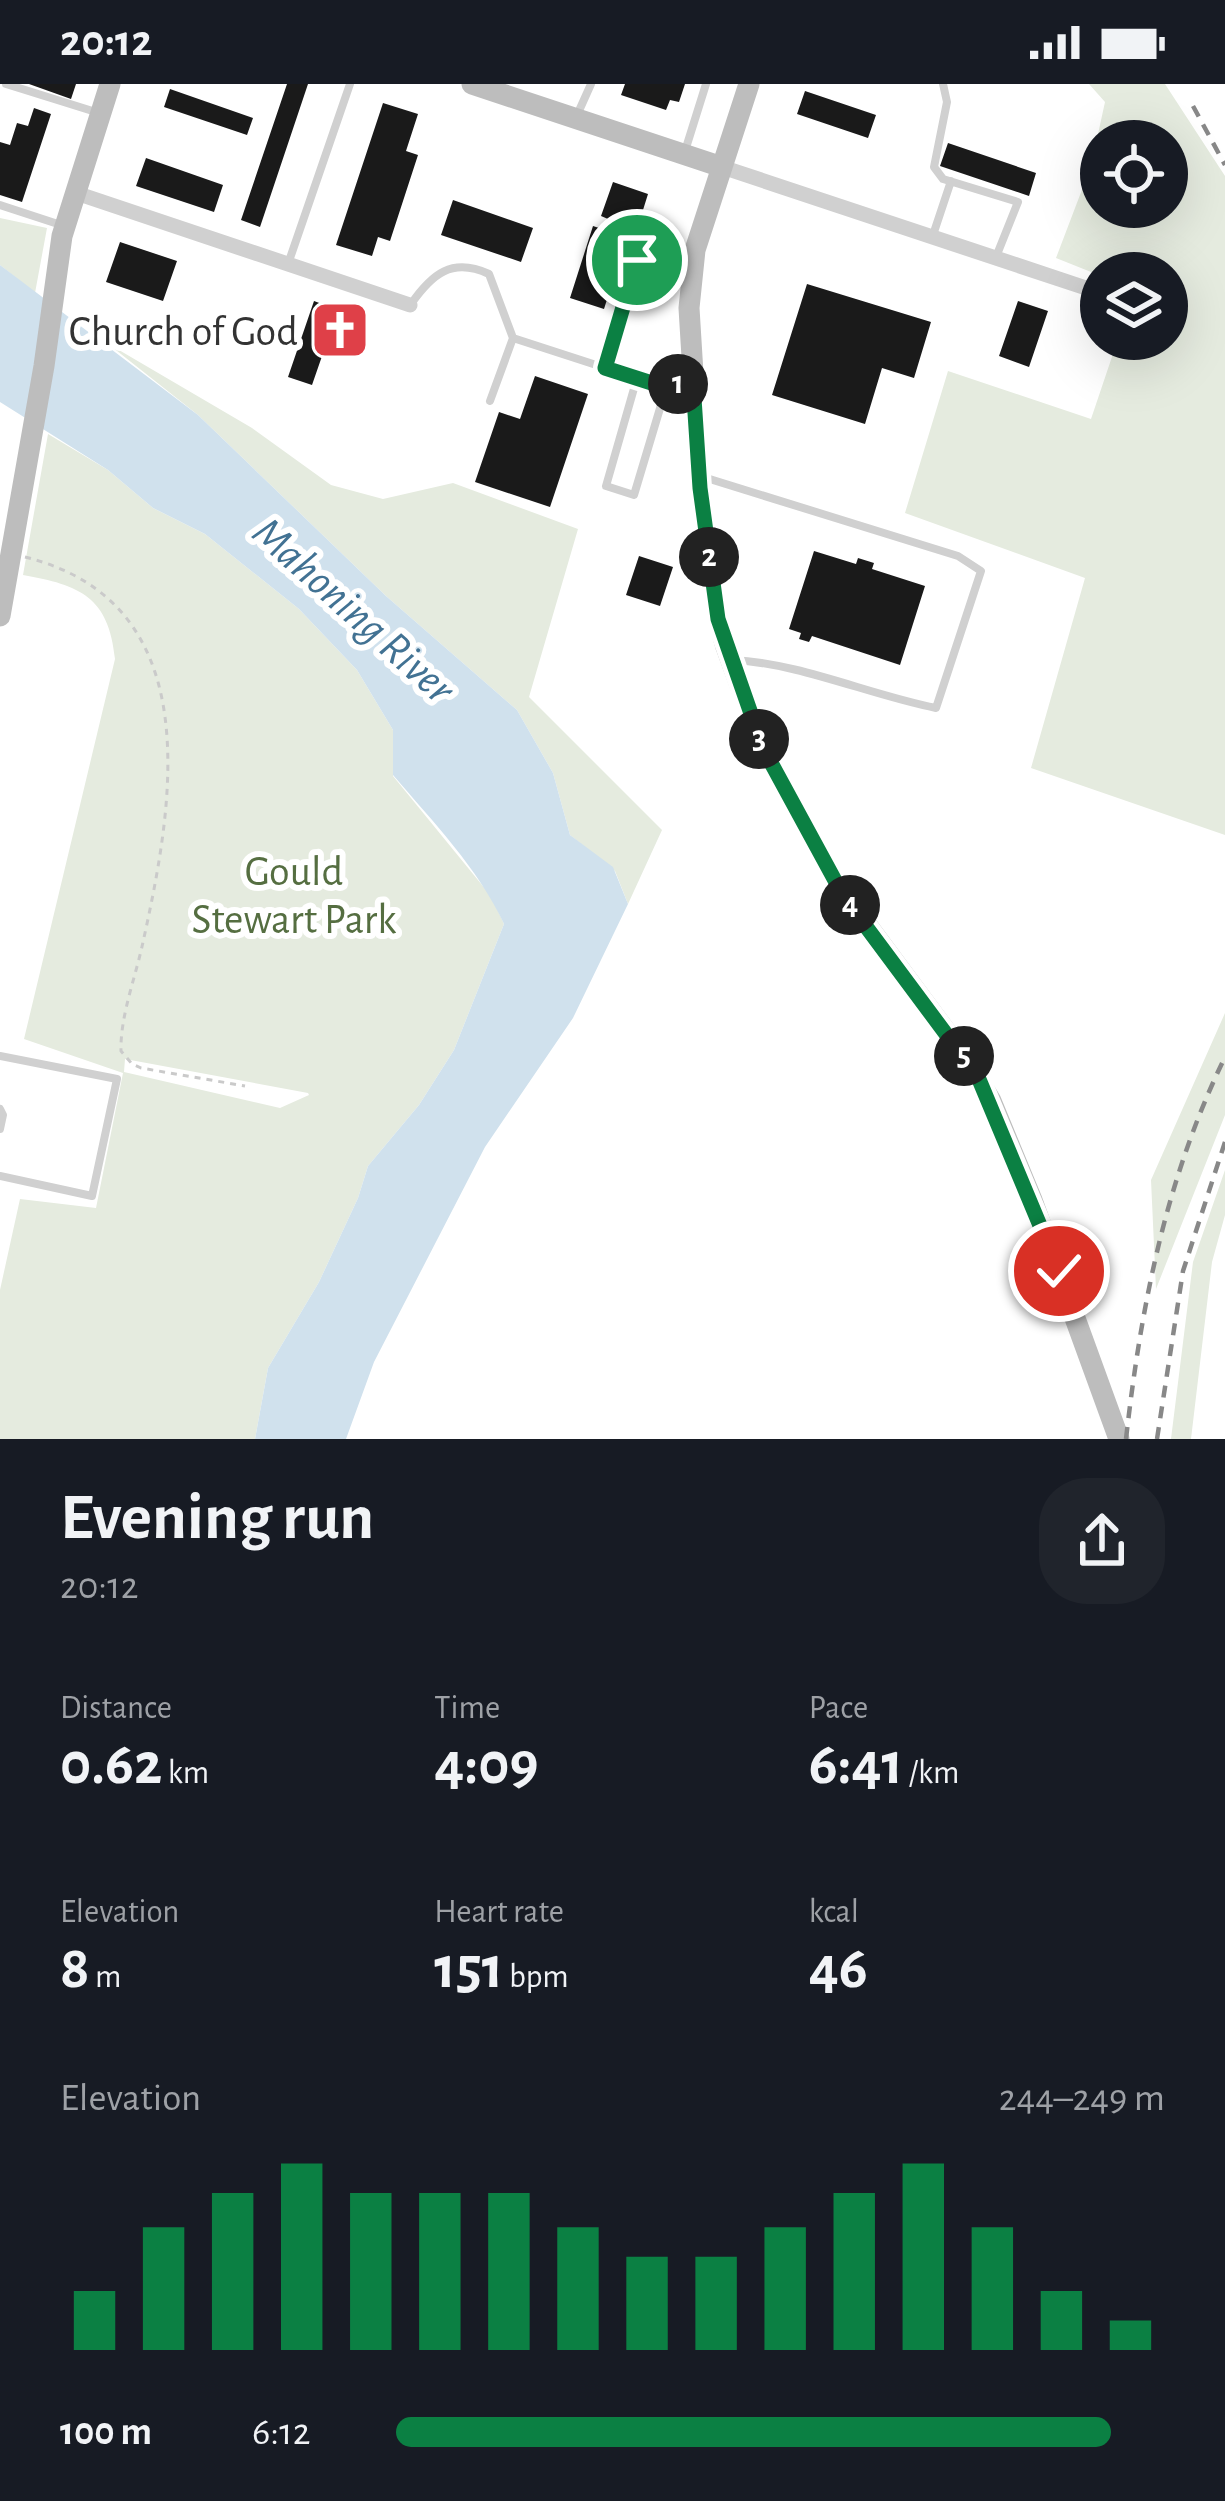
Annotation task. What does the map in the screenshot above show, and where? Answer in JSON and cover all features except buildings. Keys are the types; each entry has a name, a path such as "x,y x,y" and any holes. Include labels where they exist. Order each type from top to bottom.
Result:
{"street":[{"path":"0,616 6,555 17,522 64,231 110,84"},
{"path":"472,84 1080,286"},
{"path":"749,84 695,250 691,279 699,476 718,619 763,748 835,882 964,1056 991,1101 1119,1439"},
{"path":"76,193 410,305"}],"lane":[{"path":"6,84 100,113"},
{"path":"288,263 350,84"},
{"path":"575,120 591,84"},
{"path":"683,156 706,84"},
{"path":"944,84 947,102 934,167 951,182 1018,202 996,257"},
{"path":"933,236 951,182"},
{"path":"0,205 64,231"},
{"path":"605,368 637,260"},
{"path":"410,305 443,269 460,265 489,274 513,338 490,401"},
{"path":"513,338 637,378 667,385 693,383"},
{"path":"637,378 606,486 634,495 667,385"},
{"path":"699,476 958,556 981,571 937,708 763,661 730,660"},
{"path":"0,1056 116,1079 92,1196 0,1176"},
{"path":"0,1109 0,1129"}],"path":[{"path":"6,555 62,568 107,598 139,638 163,694 170,745 165,809 121,1051 141,1068 245,1086"}],"green space":[{"path":"1089,84 1165,84 1225,176 1225,835 1031,768 1085,578 905,513 948,371 1091,419 1111,360 1188,360 1188,252 1080,252 1080,268 1056,258 1080,195 1080,228 1188,228 1188,120 1101,120 1105,102"},
{"path":"0,218 47,228 35,293 0,265"},
{"path":"107,343 252,428 331,485 383,499 453,483 578,529 529,697 662,830 628,904 615,871 570,835 553,773 517,710 386,596 198,415"},
{"name":"Gould Stewart Park","path":"48,434 108,470 153,508 205,534 299,609 357,670 393,730 393,776 491,896 504,924 454,1050 419,1105 368,1166 319,1282 268,1368 255,1439 0,1439 0,1290 20,1199 96,1208 123,1073 24,1039 115,659 106,621 88,598 61,584 23,575","holes":["125,1059 308,1093 280,1108 124,1072"]},
{"path":"1225,1013 1225,1115 1156,1289 1151,1180"},
{"path":"1225,1170 1225,1215 1212,1262 1191,1439 1171,1439 1193,1262"}],"water":[{"name":"Mahoning River","path":"0,265 198,415 386,596 517,710 553,773 570,835 613,867 628,904 573,1018 485,1147 374,1362 346,1439 255,1439 268,1368 319,1282 368,1166 419,1105 454,1050 504,924 468,865 393,775 393,730 357,670 299,609 205,534 153,508 108,470 0,402"}],"railway":[{"path":"1193,106 1225,165"},
{"path":"1126,1439 1159,1244 1187,1149 1225,1057"},
{"path":"1157,1439 1183,1271 1225,1142"}],"place":[{"name":"Church of God","path":"340,330"}],"route":[{"path":"637,260 605,368 661,386 693,383 700,488 718,619 750,717 844,897 978,1077 1059,1271"}]}
